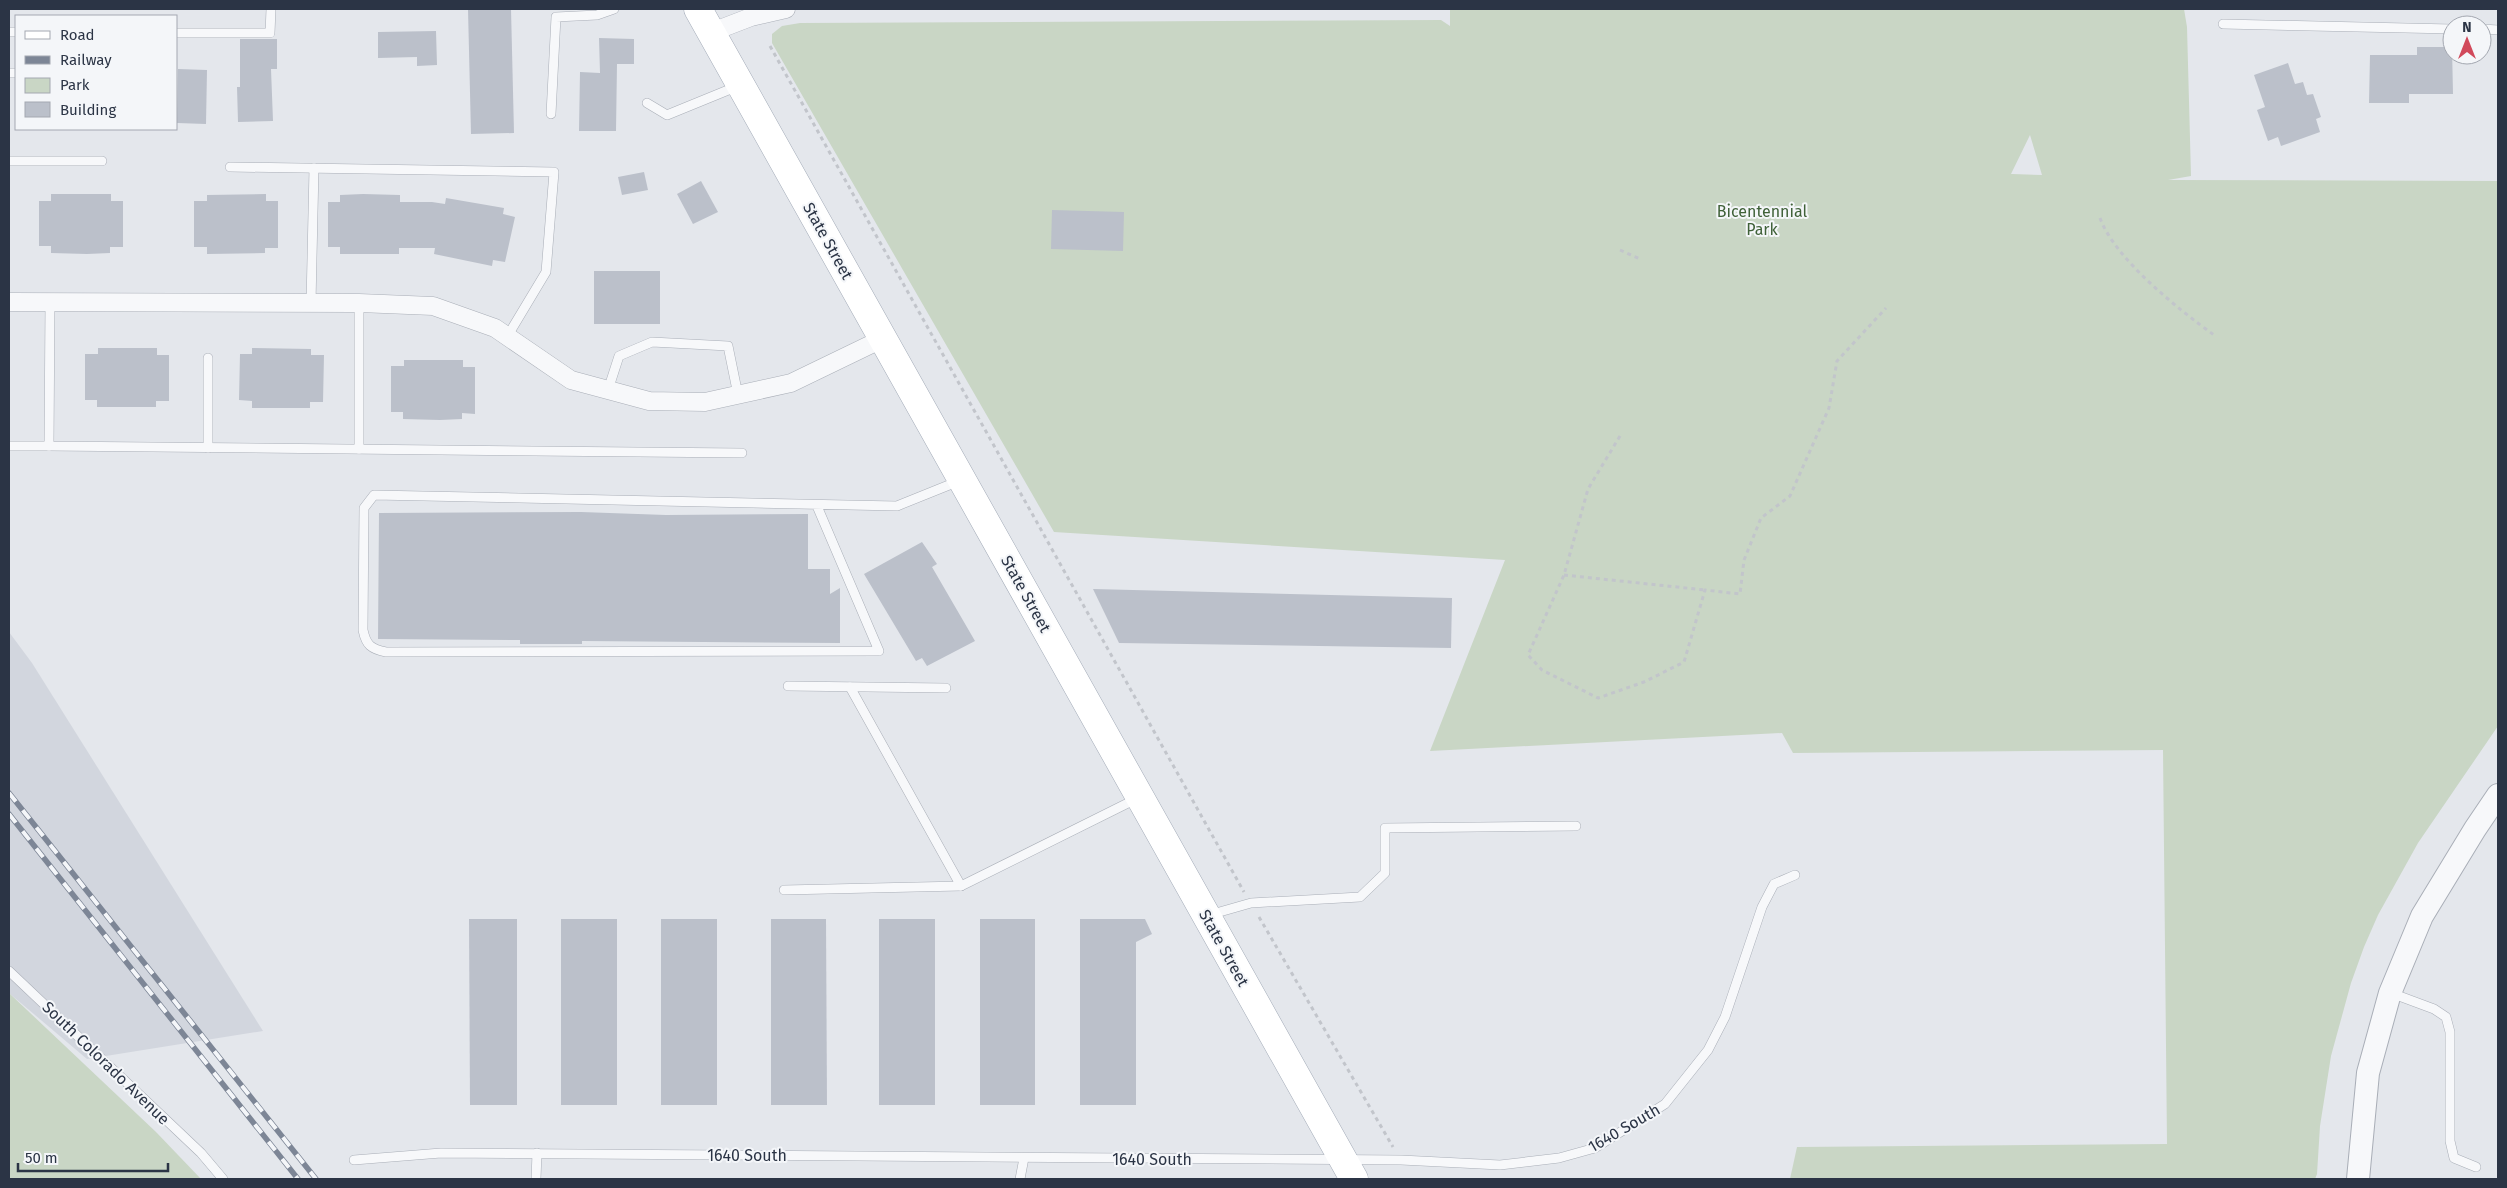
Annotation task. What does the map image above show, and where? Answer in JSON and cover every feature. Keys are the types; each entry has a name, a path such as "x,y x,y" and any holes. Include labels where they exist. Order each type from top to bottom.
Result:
{"main road":[{"name":"State Street","path":"698,9 1348,1170"}],"street":[{"path":"712,32 752,17 786,9"},
{"path":"9,302 359,303 434,306 495,328 571,380 649,401 705,402 791,383 882,339"},
{"path":"2358,1179 2368,1073 2390,993 2422,916 2498,795"}],"lane":[{"path":"178,33 270,33 271,9"},
{"path":"551,114 556,17 597,15 614,9"},
{"path":"2223,24 2442,29"},
{"path":"647,103 667,115 741,85"},
{"path":"9,161 102,161"},
{"path":"230,167 554,172 546,272 507,337"},
{"path":"311,303 314,168"},
{"path":"49,446 50,302"},
{"path":"359,303 359,449"},
{"path":"608,390 619,356 652,342 728,346 738,395"},
{"path":"208,358 208,448"},
{"path":"9,446 742,452"},
{"path":"817,506 879,652 386,652 374,650 366,643 363,630 364,508 374,495 817,506 897,506 962,480"},
{"path":"788,686 946,688"},
{"path":"850,687 961,886"},
{"path":"784,890 961,886 1139,797"},
{"path":"1206,916 1250,903 1360,897 1385,873 1385,828 1576,826"},
{"name":"1640 South","path":"354,1160 441,1153 1024,1158 1348,1170 1401,1160 1500,1166 1559,1158 1595,1148 1665,1104 1708,1050 1721,1025 1762,907 1774,884 1795,875"},
{"name":"South Colorado Avenue","path":"9,971 201,1153 223,1179"},
{"path":"2390,993 2434,1009 2446,1017 2450,1032 2450,1141 2454,1158 2476,1167"},
{"path":"536,1179 537,1154"},
{"path":"1020,1179 1024,1158"}],"path":[{"path":"770,46 1250,903 1401,1160"},
{"path":"2100,218 2116,248 2176,308 2214,335"},
{"path":"1620,250 1640,259"},
{"path":"1564,575 1740,594 1744,560 1761,518 1790,496 1829,408 1837,361 1886,308"},
{"path":"1620,436 1588,488 1564,575 1528,655 1542,670 1598,698 1644,682 1684,662 1705,590"}],"shaded area":[{"path":"9,632 32,663 263,1031 87,1059 9,993"}],"green space":[{"name":"Bicentennial Park","path":"1450,9 2184,9 2187,27 2191,176 2168,180 2498,181 2498,726 2418,843 2378,915 2364,947 2351,983 2331,1056 2320,1126 2317,1174 2315,1179 1790,1179 1797,1147 2167,1144 2163,750 1793,753 1782,733 1430,751 1505,560 1054,532 772,43 772,34 782,26 800,23 1441,20 1450,26","holes":["2030,135 2042,175 2011,174"]},
{"path":"9,993 156,1132 201,1179 9,1179"}],"building":[{"path":"468,9 511,9 514,133 471,134"},
{"path":"436,31 437,65 417,66 417,57 378,58 378,32"},
{"path":"599,38 634,39 634,64 617,64 616,131 579,131 580,72 600,73"},
{"path":"240,39 277,39 277,69 271,69 273,121 238,122 237,87 240,87"},
{"path":"2417,47 2442,47 2442,65 2452,65 2453,94 2409,94 2409,103 2369,103 2370,55 2417,55"},
{"path":"2288,63 2295,84 2303,82 2307,95 2313,94 2321,117 2316,119 2320,132 2281,146 2278,137 2268,141 2257,110 2265,107 2254,75"},
{"path":"178,69 207,70 206,124 178,123"},
{"path":"644,172 648,190 622,195 618,177"},
{"path":"701,181 718,212 693,224 677,194"},
{"path":"51,194 111,194 111,201 123,201 123,247 110,247 110,253 87,254 51,253 51,246 39,246 39,201 51,201"},
{"path":"266,194 266,201 278,201 278,248 265,248 265,253 207,254 207,247 194,247 194,201 207,201 207,195"},
{"path":"340,195 400,195 400,202 445,204 446,198 504,208 503,214 515,217 505,262 493,260 492,266 434,254 435,248 399,248 399,254 340,254 340,247 328,247 328,202 340,202"},
{"path":"1052,210 1124,212 1123,251 1051,249"},
{"path":"594,271 660,271 660,324 594,324"},
{"path":"98,348 157,348 157,355 169,355 169,401 156,401 156,407 97,407 97,400 85,400 85,354 98,354"},
{"path":"252,348 311,349 311,355 324,355 323,402 310,402 310,408 252,408 252,401 239,400 240,354 252,354"},
{"path":"404,360 463,360 463,367 475,367 475,414 462,413 462,419 440,420 403,419 403,412 391,412 391,366 404,366"},
{"path":"581,512 666,515 808,514 808,569 830,569 830,594 840,588 840,643 582,641 582,644 520,644 520,640 378,639 379,513"},
{"path":"922,542 937,564 932,567 975,641 927,666 922,658 916,661 864,574"},
{"path":"1093,589 1452,598 1451,648 1119,643"},
{"path":"469,919 517,919 517,1105 470,1105"},
{"path":"561,919 617,919 617,1105 561,1105"},
{"path":"661,919 717,919 717,1105 661,1105"},
{"path":"771,919 826,919 827,1105 771,1105"},
{"path":"879,919 935,919 935,1105 879,1105"},
{"path":"980,919 1035,919 1035,1105 980,1105"},
{"path":"1080,919 1145,919 1152,934 1136,942 1136,1105 1080,1105"}],"railway":[{"path":"9,793 316,1179"},
{"path":"9,814 298,1179"}]}
